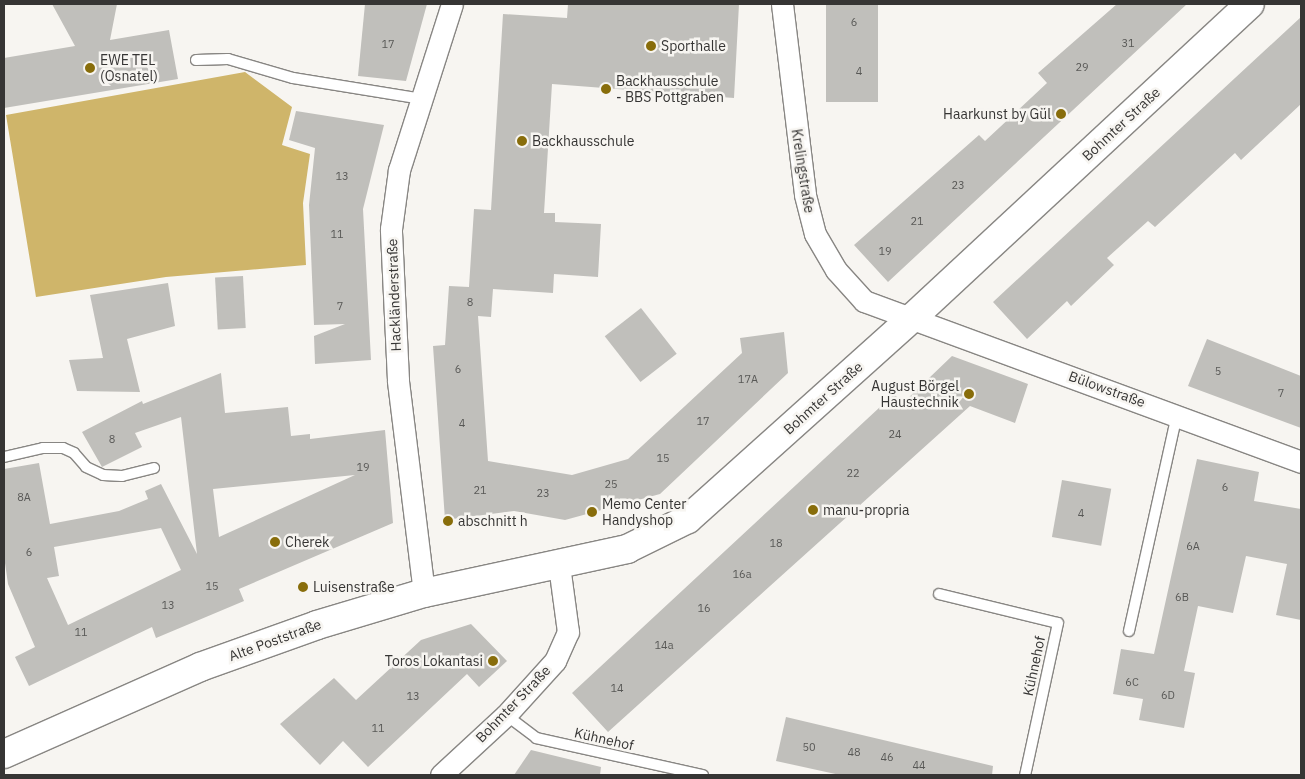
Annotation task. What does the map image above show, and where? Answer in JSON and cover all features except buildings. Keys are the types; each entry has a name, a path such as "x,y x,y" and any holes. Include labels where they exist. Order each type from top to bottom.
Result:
{"main road":[{"name":"Bohmter Straße","path":"558,565 627,549 688,520 912,318 1250,4"},
{"name":"Alte Poststraße","path":"4,751 200,667 317,625 424,593 558,565"}],"street":[{"name":"Hackländerstraße","path":"424,593 398,380 391,229 399,170 452,4"},
{"name":"Krelingstraße","path":"782,4 804,195 815,234 836,270 864,301 912,318"},
{"name":"Bülowstraße","path":"912,318 1178,414 1301,462"},
{"name":"Bohmter Straße","path":"441,775 506,715 555,662 568,632 558,565"}],"lane":[{"path":"196,60 228,59 293,78 422,99"},
{"path":"1129,631 1178,414"},
{"path":"4,457 43,448 63,448 74,453 86,467 102,475 122,476 154,468"},
{"name":"Kühnehof","path":"939,594 1058,623 1025,775"},
{"name":"Kühnehof","path":"506,715 536,738 703,775"}],"shaded area":[{"path":"245,72 292,107 282,145 310,154 303,203 306,265 166,277 36,297 6,115"}],"place":[{"name":"Sporthalle","path":"651,46"},
{"name":"EWE TEL (Osnatel)","path":"90,68"},
{"name":"Backhausschule - BBS Pottgraben","path":"606,89"},
{"name":"Haarkunst by Gül","path":"1061,114"},
{"name":"Backhausschule","path":"522,141"},
{"name":"August Börgel Haustechnik","path":"969,394"},
{"name":"manu-propria","path":"813,510"},
{"name":"Memo Center Handyshop","path":"592,512"},
{"name":"abschnitt h","path":"448,521"},
{"name":"Cherek","path":"275,542"},
{"name":"Luisenstraße","path":"303,587"},
{"name":"Toros Lokantasi","path":"493,661"}]}
